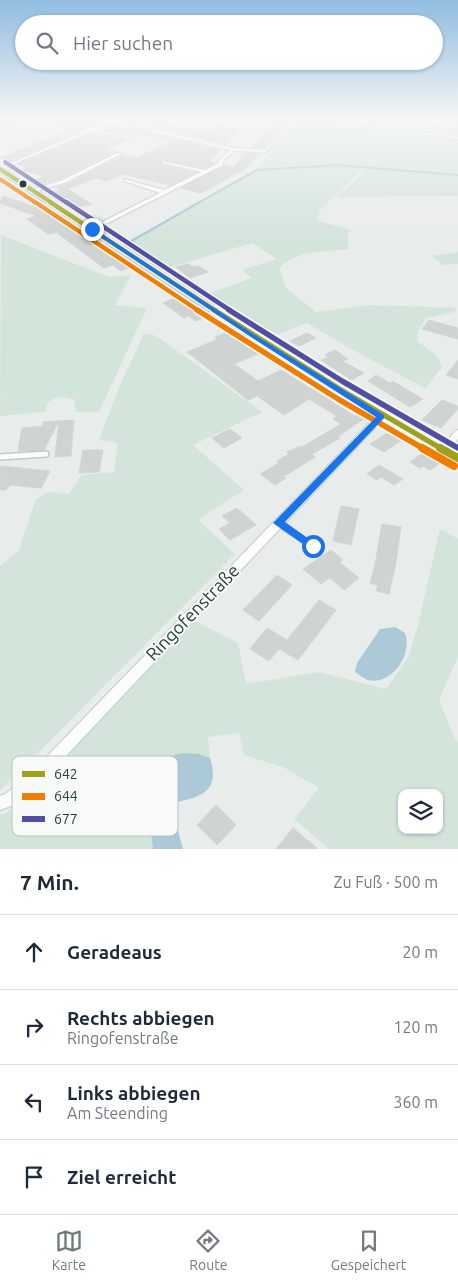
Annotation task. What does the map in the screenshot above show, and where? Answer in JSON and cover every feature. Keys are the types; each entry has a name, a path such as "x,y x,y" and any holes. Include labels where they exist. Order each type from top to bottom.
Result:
{"street":[{"path":"0,169 27,158"},
{"path":"32,191 65,181 112,158"},
{"path":"92,229 222,164 221,161 224,158"},
{"path":"164,162 206,172"},
{"path":"0,169 256,338 381,416 458,458"},
{"path":"126,180 164,192"},
{"name":"Ringofenstraße","path":"57,756 381,416"},
{"path":"444,451 458,433"},
{"name":"Ringofenstraße","path":"0,803 12,797"}],"lane":[{"path":"0,457 46,454"},
{"path":"278,523 295,532 313,546"}],"shaded area":[{"path":"266,158 458,158 458,174 338,164 270,167 266,169 339,166 458,175 458,196 336,197 363,173 360,172 319,211 318,221 351,230 347,235 349,249 301,255 292,258 279,269 287,289 316,312 369,305 457,308 454,312 426,318 418,331 417,341 437,356 442,367 425,388 351,349 307,323 268,338 202,296 252,278 242,270 277,259 252,243 161,270 122,245 257,168"},
{"path":"1,235 109,277 131,275 115,305 147,308 99,412 76,412 74,400 61,397 48,402 45,412 0,416"},
{"path":"458,252 458,264 443,265 432,256"},
{"path":"144,334 154,335 262,412 193,445 244,490 198,520 235,554 35,756 12,756 12,779 0,791 0,566 19,550 36,499 48,492 69,494 82,475 114,472 118,443 99,440 120,385"},
{"path":"440,529 458,539 458,657 439,700 455,740 458,742 458,849 329,849 294,819 319,788 285,768 244,755 239,733 208,737 210,758 194,754 167,756 66,756 193,620 238,643 246,684 319,672 386,689 408,658 418,625"},
{"path":"12,808 12,836 151,836 153,849 0,849 0,815"}],"water":[{"path":"395,627 405,633 407,641 403,659 398,667 385,678 377,681 368,680 355,672 357,663 380,629"},
{"path":"184,753 199,754 210,758 213,778 209,788 200,795 178,802 178,756 169,756"},
{"path":"178,831 183,849 153,849 151,836 178,836"}],"building":[{"path":"1,158 19,158 9,162"},
{"path":"33,158 103,158 62,178 44,184 33,181 44,176 21,170 28,167 18,164"},
{"path":"118,158 212,158 208,161 215,163 205,168 161,160 162,165 195,173 170,185 123,174 107,181 97,178 63,190 55,188 68,184"},
{"path":"242,158 256,158 246,168 203,192 199,193 181,188 225,165 233,167"},
{"path":"67,189 92,204 79,207 54,192"},
{"path":"3,196 33,206 36,205 116,261 120,260 131,267 121,271 113,265 104,268 56,232 48,234 27,219 36,216 0,203"},
{"path":"188,264 193,267 199,266 208,272 190,278 176,267"},
{"path":"176,298 206,317 196,321 188,316 184,318 163,303"},
{"path":"429,320 458,328 458,339 422,329"},
{"path":"228,332 260,353 234,364 258,381 281,370 355,416 362,412 365,418 337,437 340,438 312,454 315,457 283,477 286,478 275,485 260,474 279,463 277,461 289,454 287,452 302,447 341,424 333,419 337,416 309,399 284,415 257,396 248,400 187,352 218,339 215,337"},
{"path":"307,333 316,338 299,346 290,341"},
{"path":"335,350 348,359 342,361 364,373 352,380 321,360 328,357 325,355"},
{"path":"458,360 458,379 446,375"},
{"path":"376,375 390,383 392,381 423,399 410,407 368,381"},
{"path":"442,400 458,406 458,409 441,428 422,420"},
{"path":"74,420 71,456 55,457 59,421 44,450 18,451 22,428 43,426 43,422"},
{"path":"230,429 242,438 224,448 212,438"},
{"path":"389,432 402,440 384,452 370,444"},
{"path":"83,450 103,450 99,472 79,473"},
{"path":"423,453 440,463 430,470 423,466 420,468 410,462"},
{"path":"379,465 403,479 394,485 381,477 377,480 367,474"},
{"path":"0,466 50,471 41,488 10,485 6,490 0,490"},
{"path":"341,506 359,509 351,545 333,541"},
{"path":"237,508 256,525 230,540 219,529 230,523 222,516"},
{"path":"382,524 401,527 389,594 376,591 378,585 370,583"},
{"path":"331,550 343,560 339,562 359,578 344,590 330,578 321,584 303,569"},
{"path":"277,575 292,585 259,621 243,610"},
{"path":"319,600 336,610 298,660 279,649 269,661 250,649 267,628 287,640"},
{"path":"216,805 236,825 217,845 197,825"},
{"path":"293,828 318,849 276,849"}],"waterway":[{"path":"198,203 257,170 337,165 458,175"},
{"path":"128,243 200,202"}],"transit line":[{"name":"677","path":"5,162 285,346 458,448"},
{"name":"642","path":"0,169 283,354 399,425 458,458"},
{"name":"644","path":"0,179 281,364 454,466"}],"route":[{"path":"92,229 256,338 381,416 278,523 295,532 313,546"}]}
